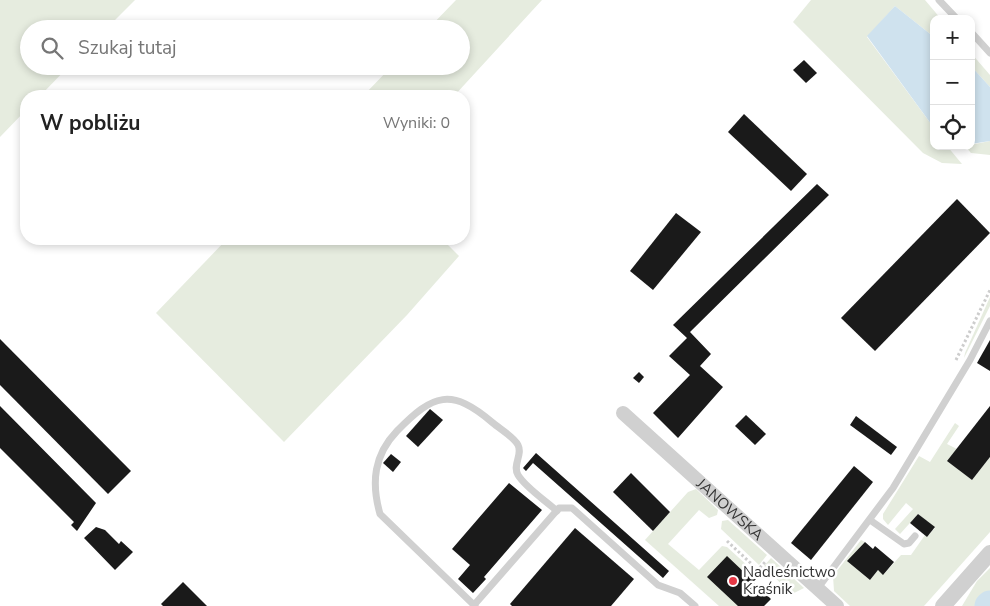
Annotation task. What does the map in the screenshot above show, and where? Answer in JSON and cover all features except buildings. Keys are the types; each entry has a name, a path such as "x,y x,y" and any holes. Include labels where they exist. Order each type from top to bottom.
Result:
{"street":[{"name":"JANOWSKA","path":"623,412 837,606"},
{"path":"943,606 990,553"}],"lane":[{"path":"939,0 953,15"},
{"path":"975,36 990,53"},
{"path":"818,588 893,488 970,360 990,321"},
{"path":"557,511 518,476 516,467 519,454 518,444 474,407 452,400 435,400 418,409 381,451 376,465 376,500 380,514 474,606 557,511 559,508 572,508 658,585 680,593 695,606"},
{"path":"870,520 904,544 909,543 916,536"}],"path":[{"path":"726,541 758,570"},
{"path":"753,575 768,559"}],"shaded area":[{"path":"0,0 135,0 115,20 20,20 20,75 60,75 46,90 20,90 20,116 0,137"},
{"path":"456,0 542,0 460,90 369,90 383,75 470,75 470,20 437,20"},
{"path":"811,0 925,0 938,15 930,15 930,34 895,6 867,37 930,123 930,150 950,150 962,164 942,163 923,153 793,22"},
{"path":"975,58 990,75 990,87 975,70"},
{"path":"990,141 990,155 971,153 968,150 975,150 975,144"},
{"path":"221,245 448,245 459,256 407,315 284,442 156,313"},
{"path":"990,297 990,306 964,358 965,353"},
{"path":"955,423 959,426 947,444 957,449 948,461 972,480 990,457 990,532 924,606 850,606 834,591 833,576 861,540 865,542 848,561 870,580 878,570 884,574 901,555 911,555 925,535 927,537 935,528 918,514 900,534 895,529 913,509 906,503 888,525 883,519 883,514 919,456 930,462"},
{"path":"696,489 718,510 717,515 709,518 699,510 668,544 699,570 722,546 727,547 749,567 738,606 719,606 645,540 688,492"},
{"path":"728,520 767,555 759,565 721,529 722,521"},
{"path":"771,558 804,588 794,593 789,592 764,566"},
{"path":"990,568 990,602 986,606 962,606 977,581"}],"water":[{"path":"895,6 930,34 930,123 867,36"},
{"path":"975,70 990,87 990,141 975,143"}],"place":[{"name":"Nadleśnictwo Kraśnik","path":"733,581"}]}
